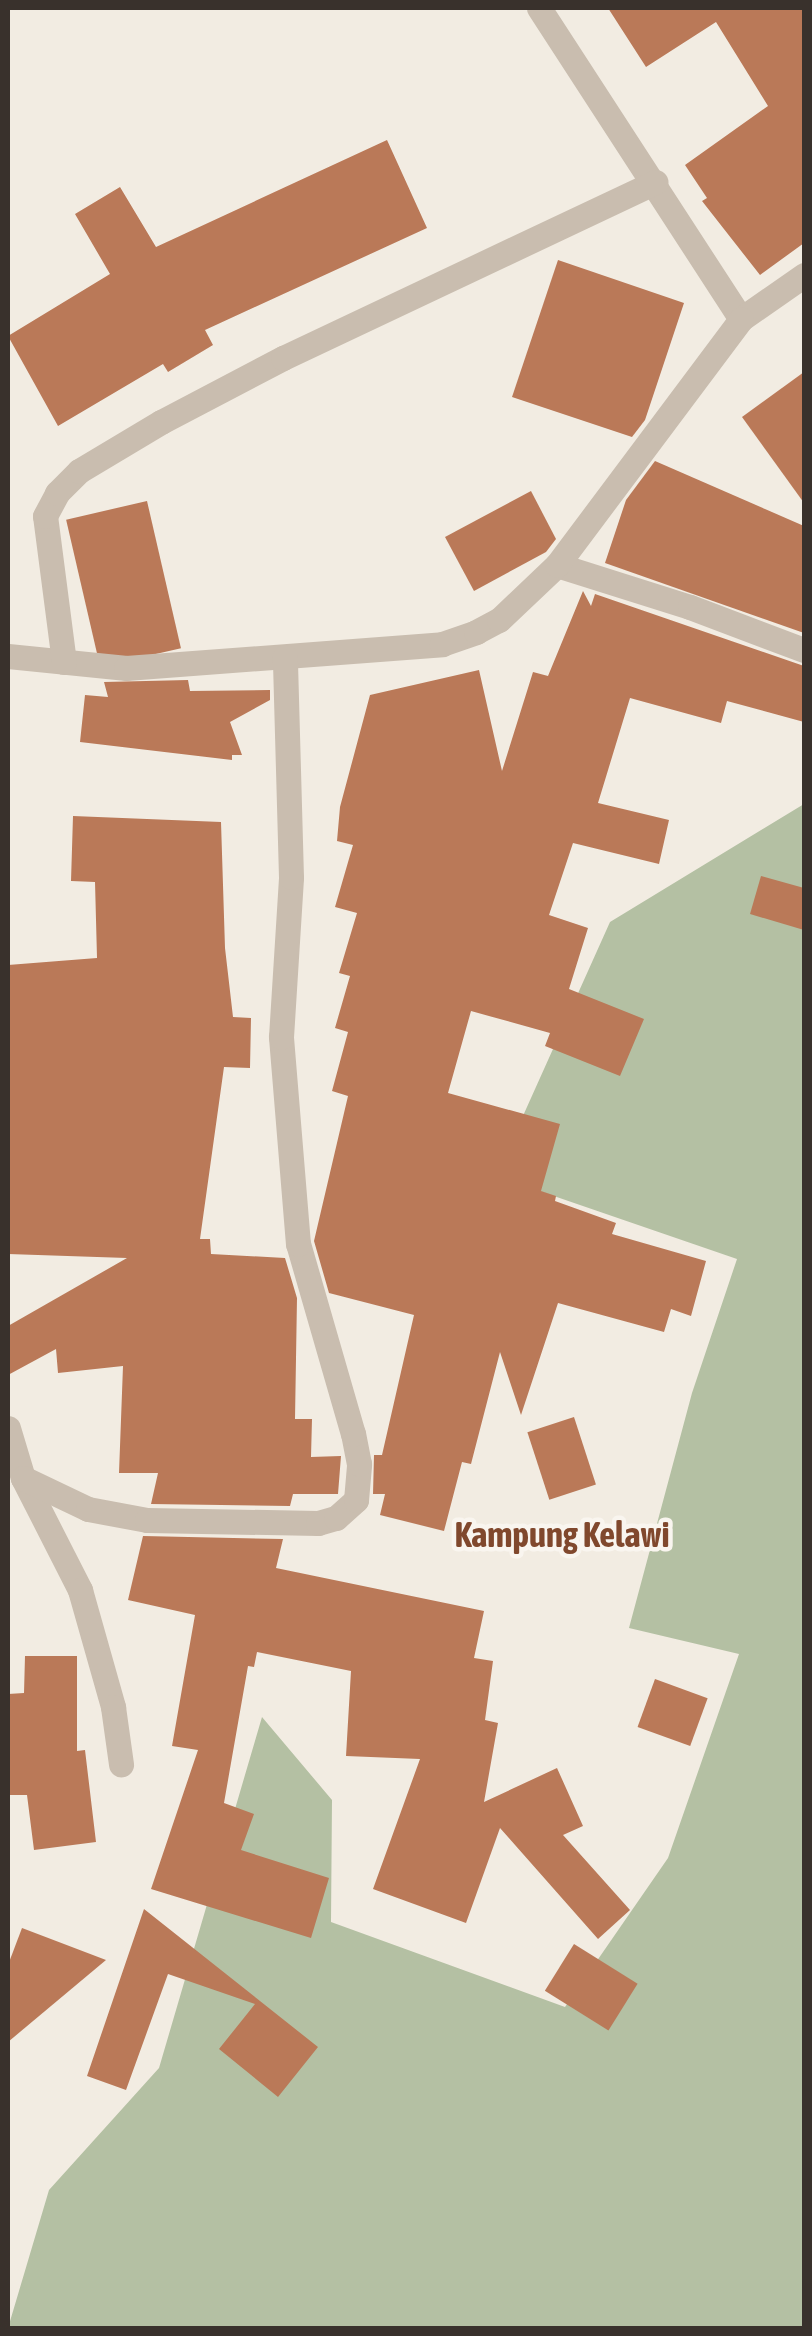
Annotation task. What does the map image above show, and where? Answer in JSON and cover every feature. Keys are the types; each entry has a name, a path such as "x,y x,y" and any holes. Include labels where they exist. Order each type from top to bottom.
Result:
{"street":[{"path":"538,8 656,182 741,319"},
{"path":"64,662 45,516 57,493 79,472 161,422 283,358 656,182"},
{"path":"8,656 126,668 285,658 442,644 499,620 557,566 741,319 804,275"},
{"path":"557,566 690,607 804,650"},
{"path":"23,1478 88,1509 147,1520 318,1522 345,1513 356,1500 359,1464 353,1434 298,1244 281,1037 291,877 285,658"},
{"path":"8,1428 23,1478 80,1590 113,1707 121,1764"}],"green space":[{"path":"804,804 804,2328 8,2328 49,2190 159,2068 262,1717 332,1800 331,1922 565,2007 668,1858 739,1654 629,1628 692,1393 737,1259 496,1176 610,922"}],"building":[{"path":"608,8 804,8 804,243 760,275 702,201 707,198 685,165 768,106 716,22 646,67"},
{"path":"387,140 427,228 205,330 213,345 168,372 163,364 58,426 8,336 110,274 75,214 120,187 156,247"},
{"path":"558,260 684,303 645,420 632,437 512,397"},
{"path":"804,372 804,503 742,417"},
{"path":"655,461 804,526 804,633 605,563 626,500"},
{"path":"531,491 556,539 546,552 474,591 445,537"},
{"path":"147,501 181,648 100,667 66,520"},
{"path":"583,591 591,606 595,594 804,666 804,722 727,701 721,723 630,698 598,803 669,820 659,864 573,843 549,915 588,928 569,989 644,1019 620,1076 545,1046 550,1033 471,1011 448,1093 560,1124 541,1191 556,1196 555,1201 616,1223 612,1234 706,1261 691,1316 671,1309 664,1332 558,1303 521,1415 500,1352 471,1464 462,1462 444,1531 380,1515 385,1494 373,1494 374,1455 382,1455 414,1315 329,1293 314,1241 348,1096 332,1091 348,1032 335,1028 350,976 339,973 357,913 335,907 353,845 337,841 340,807 370,695 479,670 502,771 533,672 548,676"},
{"path":"188,680 190,691 270,690 270,700 230,722 242,755 232,755 232,760 80,742 85,695 108,697 104,682"},
{"path":"73,816 221,822 225,948 233,1017 251,1018 250,1068 224,1067 200,1239 210,1239 211,1254 285,1258 297,1298 295,1419 312,1419 311,1457 341,1456 338,1494 293,1494 290,1506 151,1504 158,1473 119,1473 123,1366 58,1373 56,1349 8,1375 8,1326 127,1258 8,1254 8,965 97,958 95,882 71,881"},
{"path":"761,876 804,888 804,930 750,914"},
{"path":"574,1417 596,1485 549,1500 527,1432"},
{"path":"143,1536 283,1539 276,1568 484,1611 474,1658 493,1661 485,1720 498,1723 484,1802 557,1768 583,1826 563,1835 630,1910 598,1939 500,1828 466,1923 373,1889 420,1759 346,1756 351,1671 257,1652 254,1667 248,1666 224,1803 254,1814 241,1850 329,1878 311,1938 151,1889 198,1750 172,1746 195,1615 128,1600"},
{"path":"25,1656 77,1656 77,1751 85,1750 96,1842 34,1850 27,1795 8,1795 8,1694 24,1693"},
{"path":"655,1679 708,1698 690,1746 638,1727"},
{"path":"144,1909 318,2047 278,2097 219,2049 255,2004 168,1974 126,2090 87,2076"},
{"path":"22,1928 106,1960 8,2042 8,1965"},
{"path":"574,1944 638,1984 608,2030 545,1991"}],"district":[{"name":"Kampung Kelawi","path":"562,1534"}]}
